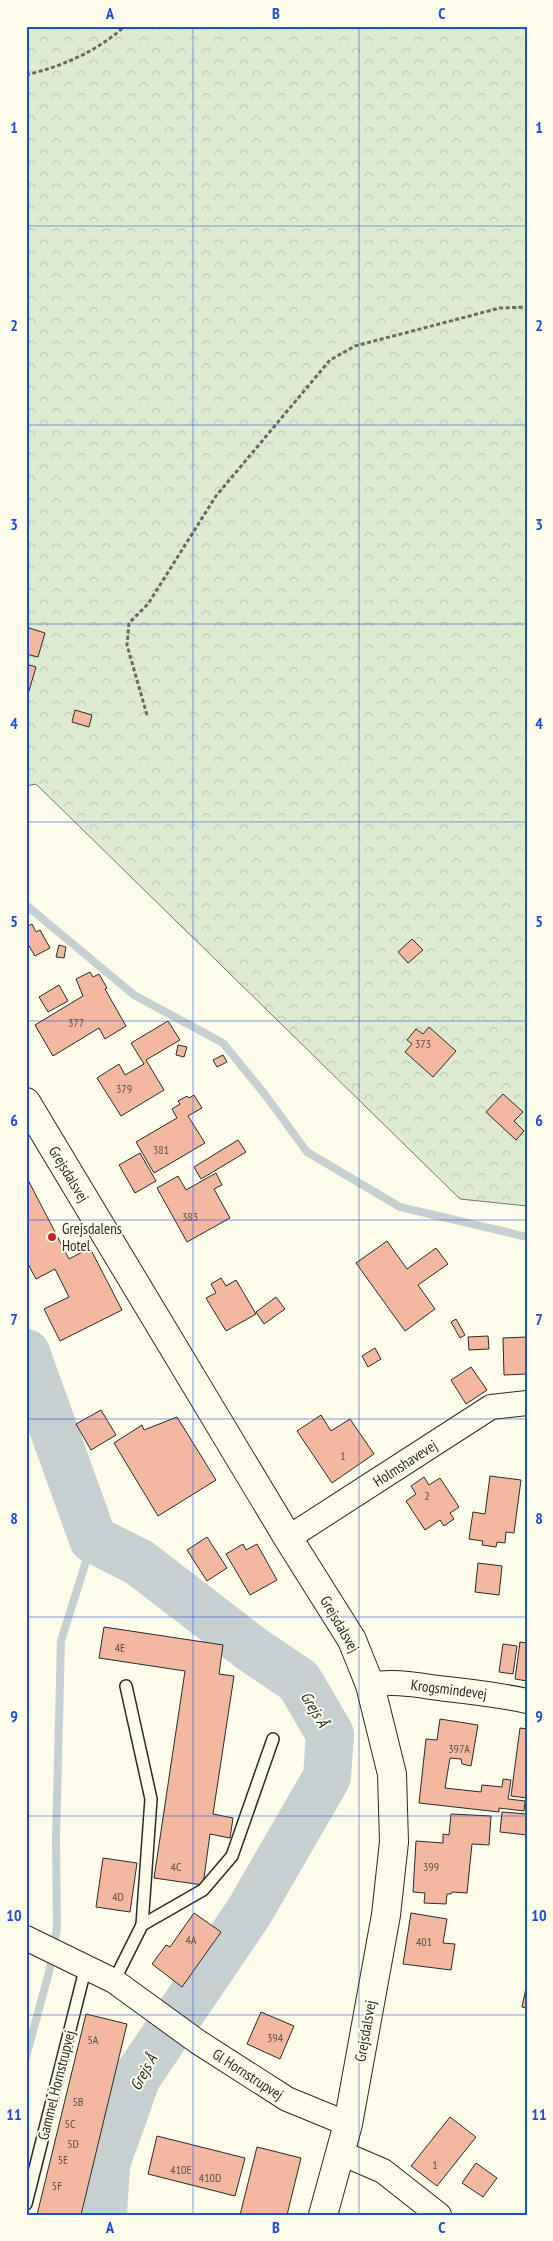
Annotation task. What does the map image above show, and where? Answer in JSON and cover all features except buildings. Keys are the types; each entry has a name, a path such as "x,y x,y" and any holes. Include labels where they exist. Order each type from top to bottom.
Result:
{"street":[{"name":"Grejsdalsvej","path":"26,1102 288,1538 352,1640 370,1686 392,1774 394,1842 386,1915 348,2124 323,2215"},
{"name":"Holmshavevej","path":"288,1538 492,1407 527,1403"},
{"name":"Krogsmindevej","path":"370,1686 385,1683 407,1684 506,1696 527,1701"},
{"path":"30,1940 114,1980"},
{"name":"Gl Hornstrupvej","path":"114,1980 198,2042 287,2099 348,2124"},
{"path":"341,2153 383,2171 439,2215"}],"lane":[{"path":"114,1980 142,1925 151,1799 126,1686"},
{"path":"142,1925 203,1890 232,1856 273,1740"},
{"name":"Gammel Hornstrupvej","path":"26,2204 84,1966"}],"path":[{"path":"26,75 60,67 107,42 125,26"},
{"path":"148,715 127,645 129,623 148,604 216,496 330,360 355,346 500,308 527,307"}],"green space":[{"path":"26,26 527,26 527,1206 460,1199 36,784 26,786"}],"waterway":[{"path":"26,905 134,995 223,1043 266,1096 307,1152 400,1207 527,1237"},
{"name":"Grejs Å","path":"26,1353 93,1539 140,1563 253,1650 299,1681 330,1734 327,1777 249,1912 137,2077 106,2164 103,2215"},
{"path":"26,2057 49,1972 57,1928 56,1839 61,1641 93,1539"}],"place":[{"name":"Grejsdalens Hotel","path":"52,1237"}]}
